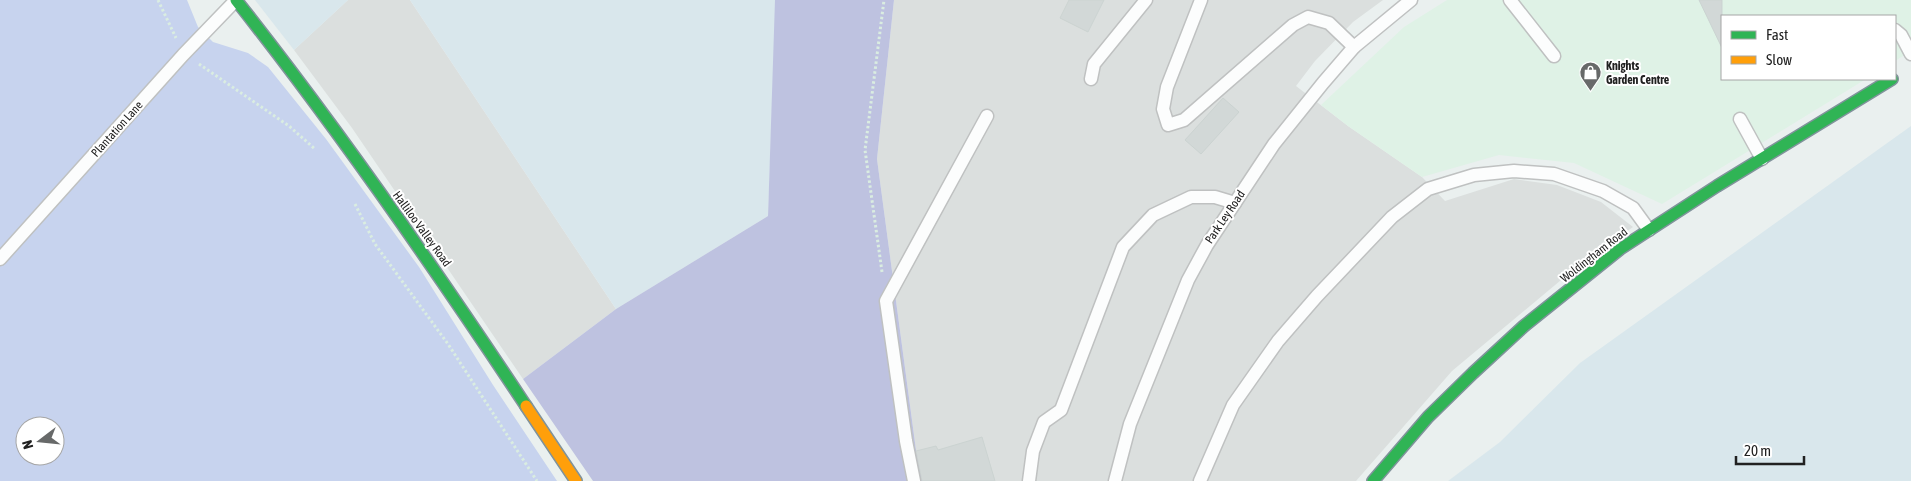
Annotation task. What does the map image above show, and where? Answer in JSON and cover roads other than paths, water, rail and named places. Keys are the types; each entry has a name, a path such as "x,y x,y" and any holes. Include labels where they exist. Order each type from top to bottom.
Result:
{"street":[{"name":"Halliloo Valley Road","path":"236,0 281,57 434,268 576,481"},
{"name":"Woldingham Road","path":"1373,481 1428,417 1473,373 1524,326 1620,249 1890,80"}],"lane":[{"name":"Plantation Lane","path":"0,259 183,54 236,0"},
{"path":"1091,80 1094,64 1146,0"},
{"path":"1201,0 1167,87 1163,109 1168,125 1184,120 1293,25 1308,17 1329,23 1354,47"},
{"name":"Park Ley Road","path":"1115,481 1130,424 1188,280 1206,245 1274,144 1354,47 1411,0"},
{"path":"1510,0 1554,56"},
{"path":"1896,31 1901,35 1911,54"},
{"path":"914,481 906,441 886,301 987,116"},
{"path":"1740,119 1762,159"},
{"path":"1200,481 1233,405 1278,341 1317,296 1392,217 1428,189 1474,175 1514,171 1554,174 1603,192 1633,208 1649,230"},
{"path":"1029,481 1033,451 1044,422 1061,410 1123,247 1153,215 1191,197 1215,197 1235,204"}],"place":[{"name":"Knights Garden Centre","path":"1590,92"}]}
